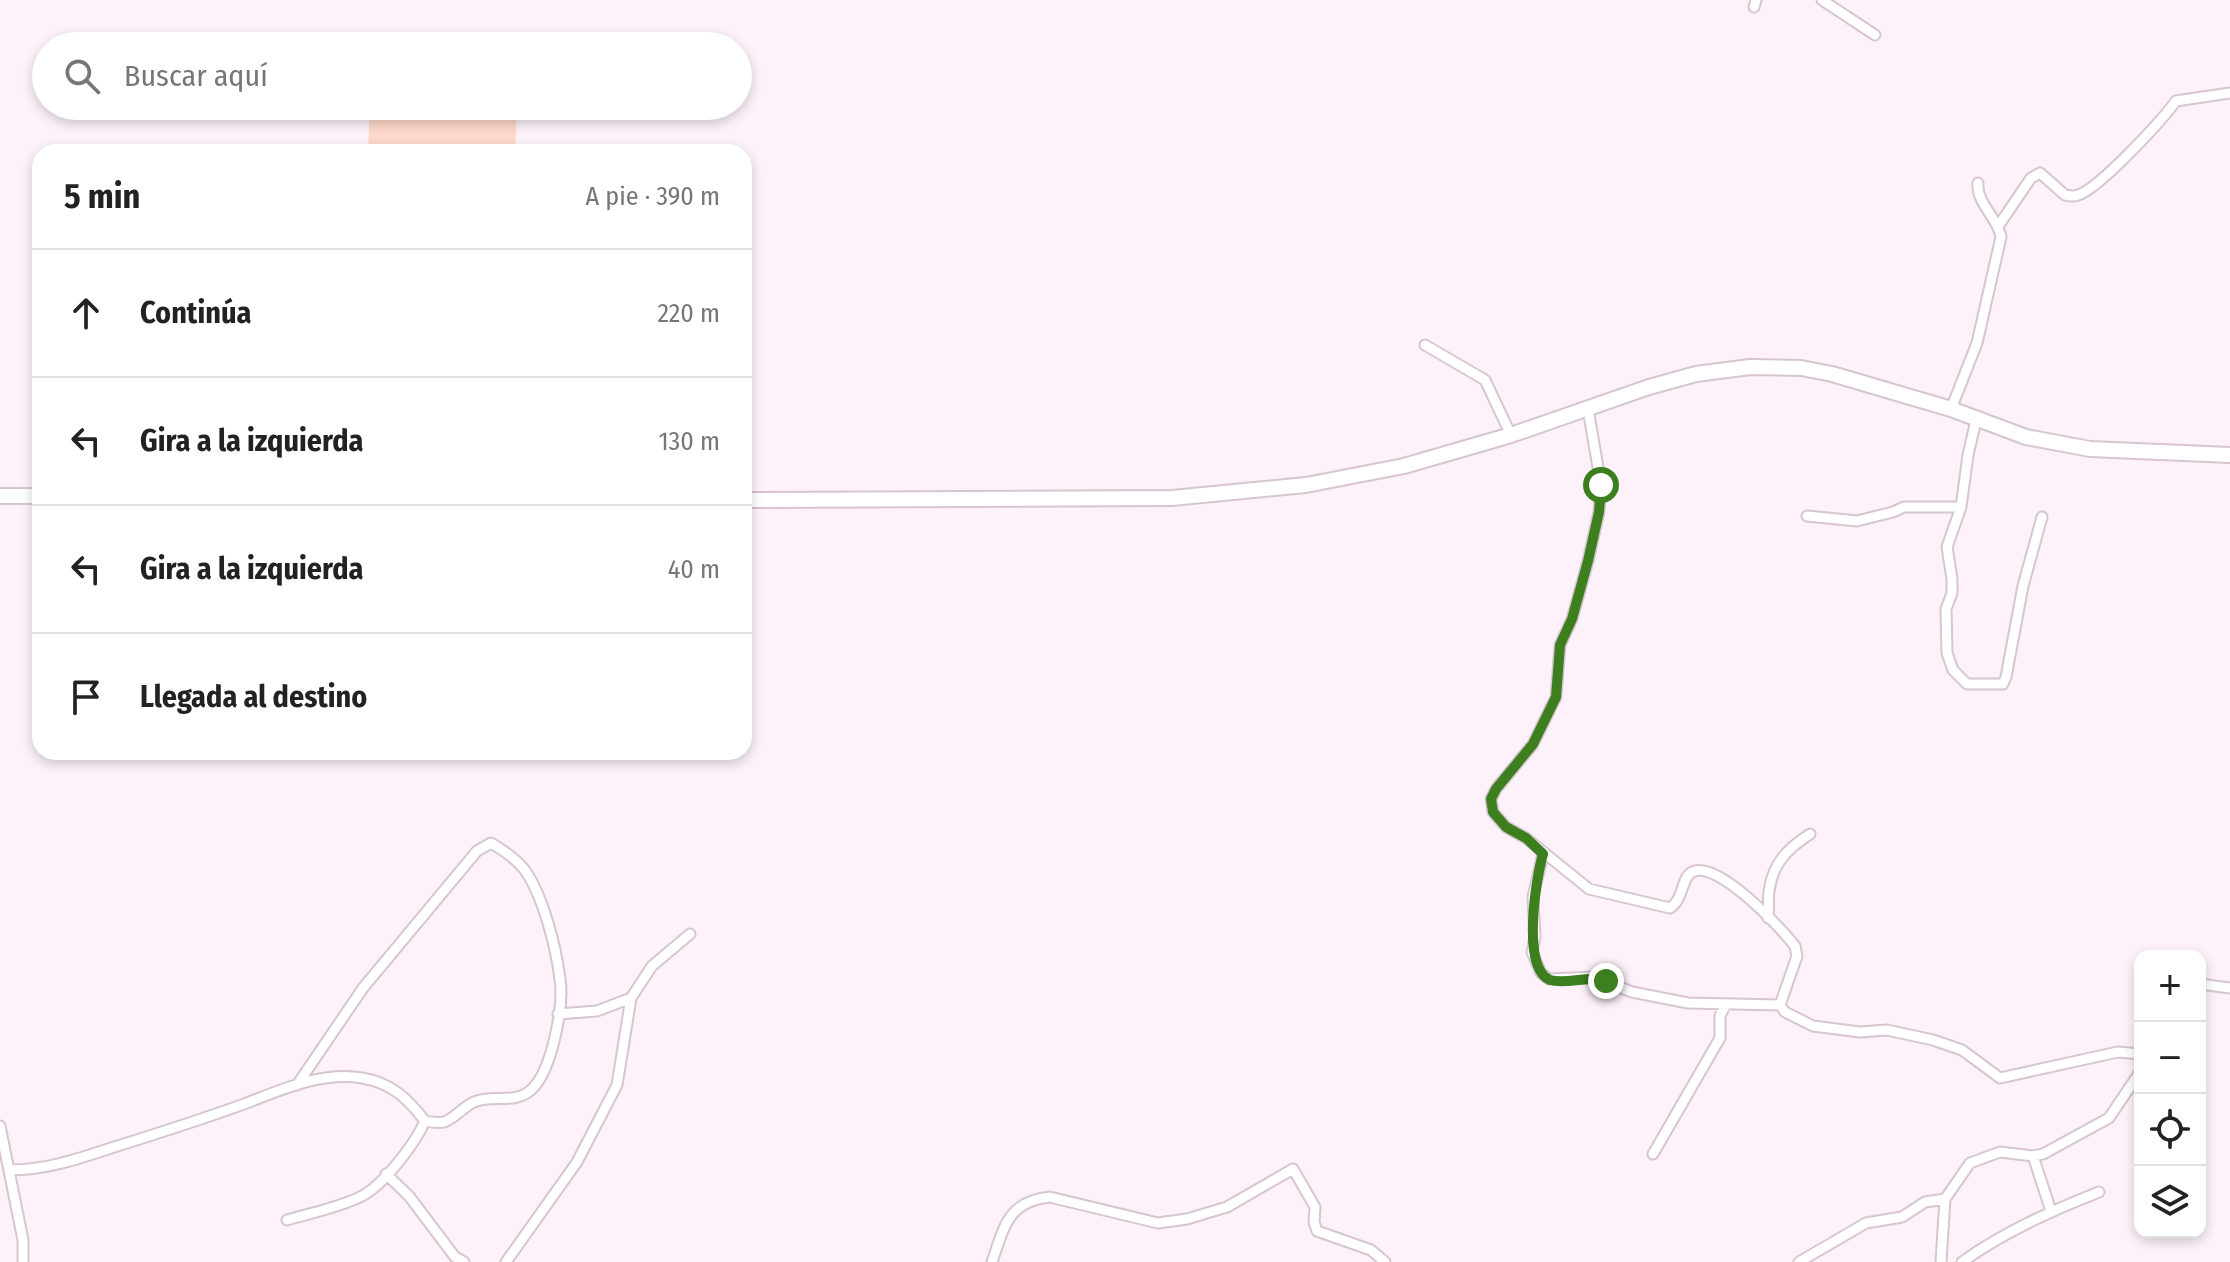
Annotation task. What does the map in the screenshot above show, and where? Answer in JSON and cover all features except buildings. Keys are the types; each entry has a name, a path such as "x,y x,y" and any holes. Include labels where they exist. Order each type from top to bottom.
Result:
{"main road":[{"path":"752,500 1172,498 1306,485 1404,466 1511,435 1696,374 1750,367 1801,368 1832,374 1951,409 2026,437 2090,449 2230,455"},
{"path":"0,496 32,496"}],"street":[{"path":"1822,0 1875,35"},
{"path":"1999,225 2031,178 2040,173 2065,195 2081,194 2118,163 2176,101 2230,93"},
{"path":"1951,409 1977,343 2001,237 1999,225 1978,193 1978,183"},
{"path":"1425,345 1485,380 1511,435"},
{"path":"1588,409 1599,474 1599,512 1572,619 1560,645 1556,697 1533,744 1496,789 1491,799 1493,812 1589,889 1670,908 1677,903 1686,878 1692,872 1699,871 1729,881 1791,941 1797,956 1780,1005"},
{"path":"1976,420 1961,507 1947,547 1952,579 1952,593 1946,609 1947,653 1953,670 1967,684 2003,684 2023,586 2042,517"},
{"path":"1807,516 1857,521 1904,507 1961,507"},
{"path":"1768,918 1769,892 1777,864 1786,850 1810,834"},
{"path":"10,1170 42,1169 177,1128 297,1085 331,1078 361,1078 392,1087 407,1098 425,1121 445,1122 476,1101 515,1098 532,1090 547,1066 561,982 552,939 535,887 523,867 491,843 477,851 363,988 297,1085"},
{"path":"1543,854 1533,897 1535,937 1532,952 1541,973 1549,979 1560,981 1594,977 1632,992 1688,1003 1780,1005"},
{"path":"506,1262 577,1162 617,1085 631,998 652,966 690,934"},
{"path":"2206,985 2230,988"},
{"path":"558,1014 597,1011 631,998"},
{"path":"1653,1154 1720,1038 1720,1016 1726,1004"},
{"path":"1780,1005 1785,1012 1813,1026 1860,1032 1887,1030 1933,1040 1962,1050 2000,1078 2118,1052 2134,1053"},
{"path":"1941,1262 1945,1199 1970,1163 2000,1152 2033,1156 2043,1154 2109,1118 2134,1081"},
{"path":"287,1220 363,1196 386,1174 419,1134 425,1121"},
{"path":"0,1126 23,1240 23,1262"},
{"path":"2033,1156 2051,1211"},
{"path":"992,1262 1006,1223 1016,1208 1033,1198 1050,1197 1158,1223 1187,1219 1227,1207 1293,1169 1315,1207 1317,1231 1371,1250 1385,1262"},
{"path":"386,1174 409,1196 455,1257 464,1262"},
{"path":"1962,1262 2051,1211 2099,1192"},
{"path":"1799,1262 1866,1223 1902,1217 1925,1202 1945,1199"}],"shaded area":[{"path":"369,120 516,120 515,144 368,144"}],"route":[{"path":"1601,485 1599,512 1588,561 1572,619 1560,645 1556,697 1533,744 1491,799 1493,812 1506,827 1526,838 1543,854 1533,897 1535,937 1532,952 1541,973 1549,979 1560,981 1594,977 1606,981"}]}
